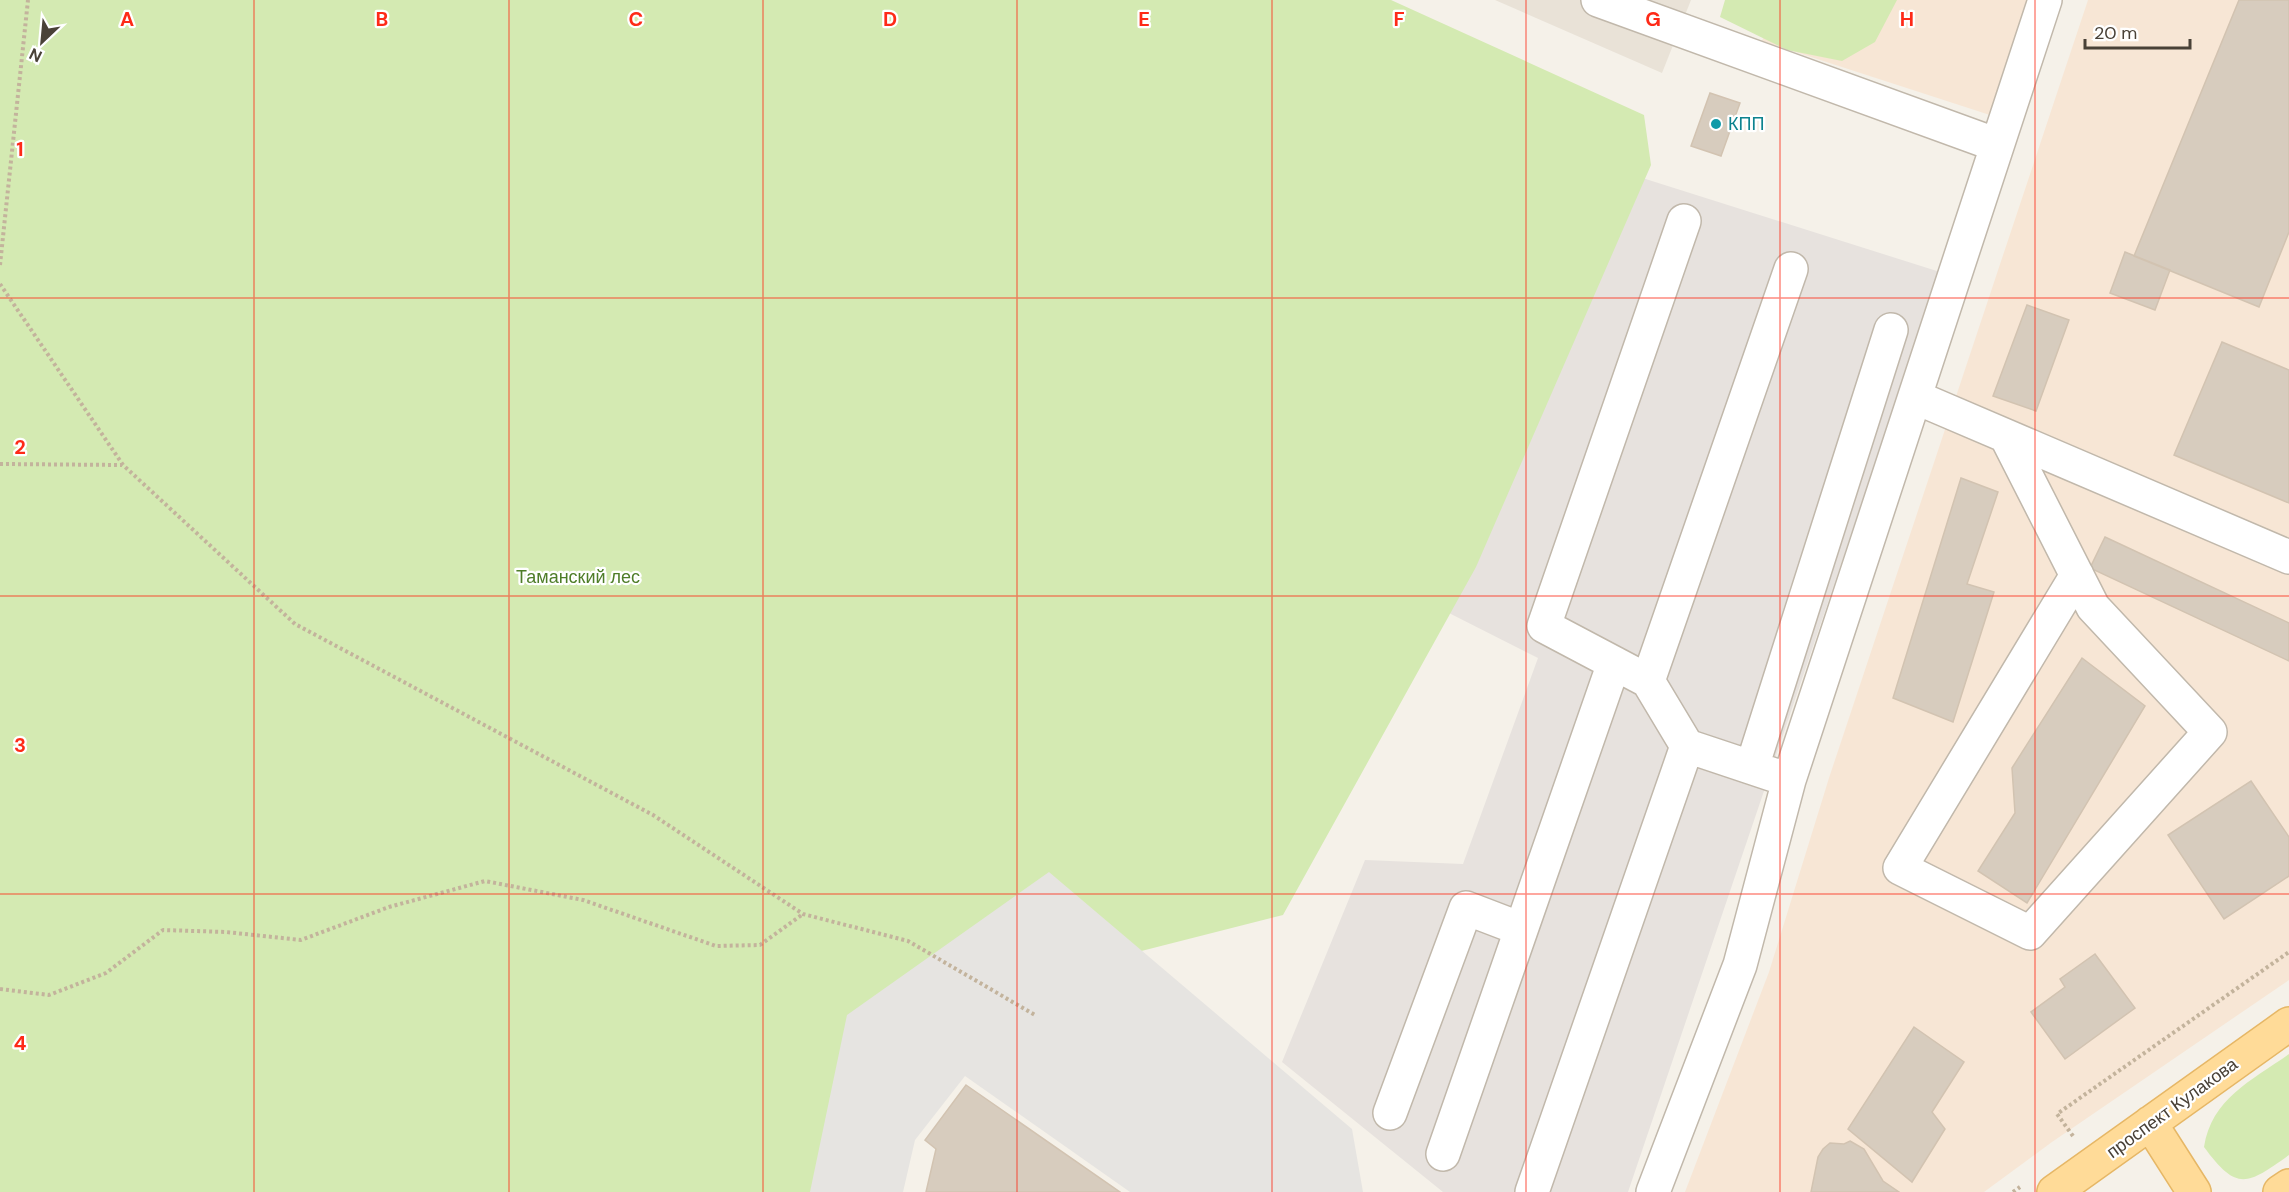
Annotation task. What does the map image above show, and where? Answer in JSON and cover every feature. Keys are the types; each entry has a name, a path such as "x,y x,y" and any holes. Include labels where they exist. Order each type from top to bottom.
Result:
{"main road":[{"name":"проспект Кулакова","path":"2054,1192 2289,1024"},
{"path":"2150,1124 2194,1192"},
{"path":"2280,1192 2289,1186"}],"street":[{"path":"1598,0 1672,13 1997,145"},
{"path":"1653,1192 1740,964 1789,780 2045,0"},
{"path":"1684,221 1544,626 1648,681 1687,746 1789,780"},
{"path":"1648,681 1791,268"},
{"path":"1752,767 1892,330"},
{"path":"1915,397 2289,557"},
{"path":"2006,436 2077,575 2093,607 2210,732 2030,933 1900,868 2077,575"},
{"path":"1443,1154 1614,663"},
{"path":"1532,1192 1687,746"},
{"path":"1390,1113 1466,908 1521,929"}],"path":[{"path":"0,266 28,0"},
{"path":"0,284 123,465 295,624 653,815 803,914 908,941 1035,1015"},
{"path":"0,464 123,465"},
{"path":"0,989 49,995 106,973 163,930 226,932 301,940 389,906 485,881 583,900 716,946 760,945 803,914"},
{"path":"2057,1114 2289,952"}],"shaded area":[{"path":"1495,0 1691,0 1662,73"},
{"path":"1777,0 2030,0 1993,116 1762,41"},
{"path":"2088,0 2289,0 2289,980 2052,1142 1984,1192 1685,1192 1769,972 1829,778"},
{"path":"1614,169 1940,272 1628,1192 1443,1192 1282,1062 1365,860 1463,864 1538,658 1445,611"},
{"path":"1049,872 1352,1129 1363,1192 1130,1192 965,1076 915,1140 903,1192 810,1192 847,1015"}],"green space":[{"name":"Таманский лес","path":"0,0 1391,0 1644,115 1651,165 1476,567 1283,915 1047,975 854,1192 0,1192"},
{"path":"1725,0 1897,0 1875,42 1842,61 1787,50 1720,17"},
{"path":"2289,1054 2289,1155 2252,1178 2234,1177 2215,1161 2204,1147 2208,1130 2224,1103 2235,1092"}],"building":[{"path":"2239,0 2289,0 2289,232 2259,307 2134,256"},
{"name":"КПП","path":"1710,93 1740,103 1721,156 1691,146"},
{"path":"2125,252 2170,270 2155,310 2110,293"},
{"path":"2027,305 2069,320 2036,411 1993,396"},
{"path":"2222,342 2289,370 2289,503 2174,455"},
{"path":"1961,478 1998,492 1967,584 1994,592 1953,722 1893,698"},
{"path":"2105,537 2289,623 2289,661 2090,568"},
{"path":"2082,658 2145,706 2027,903 1978,871 2015,813 2012,768"},
{"path":"2251,781 2289,837 2289,876 2224,919 2168,835"},
{"path":"2095,954 2135,1008 2065,1059 2031,1012 2065,987 2060,979"},
{"path":"1914,1027 1964,1062 1932,1112 1945,1129 1912,1182 1848,1129"},
{"path":"966,1085 1120,1192 926,1192 936,1149 925,1140"},
{"path":"1850,1141 1864,1149 1883,1181 1899,1192 1811,1192 1818,1157 1823,1149 1830,1143 1844,1144"}],"place":[{"name":"КПП","path":"1716,124"}]}
